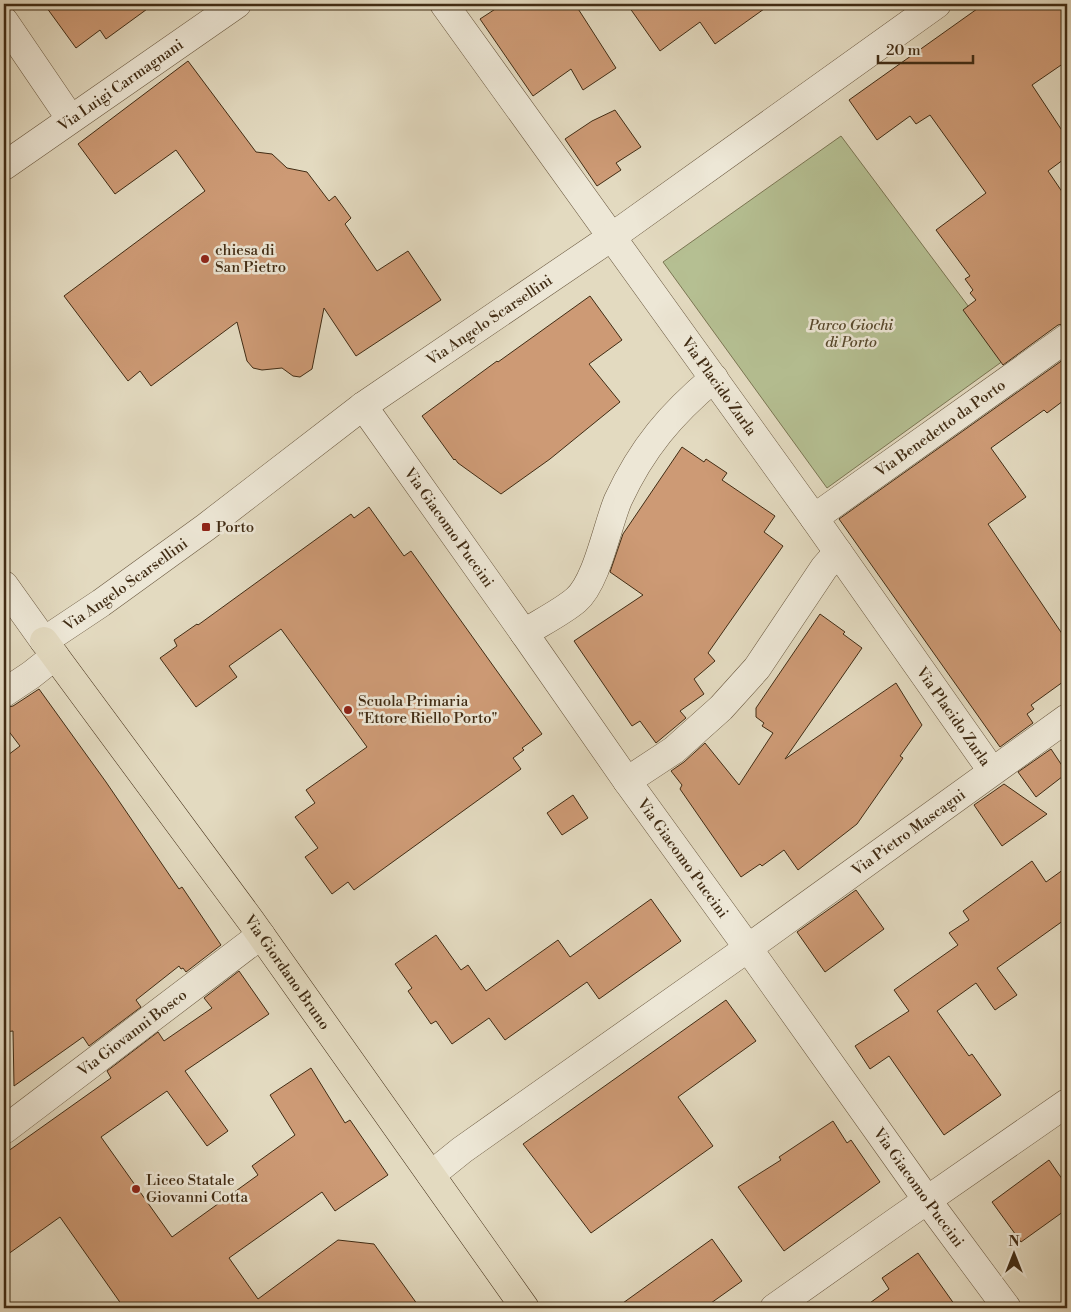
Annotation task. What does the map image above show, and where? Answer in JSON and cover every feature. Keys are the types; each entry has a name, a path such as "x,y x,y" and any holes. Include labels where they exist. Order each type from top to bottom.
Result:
{"main road":[{"name":"Via Giordano Bruno","path":"49,649 261,936 525,1308"}],"street":[{"name":"Via Luigi Carmagnani","path":"4,166 70,118 237,4"},
{"name":"Via Placido Zurla","path":"444,4 613,236 992,772"},
{"name":"Via Angelo Scarsellini","path":"4,694 31,675 49,649 102,603 206,528 363,406 613,236 937,4"},
{"path":"4,21 70,118"},
{"name":"Via Benedetto da Porto","path":"814,518 1067,338"},
{"path":"524,633 577,600 588,584 618,500 648,446 671,417 714,378"},
{"name":"Via Giacomo Puccini","path":"363,406 627,781 1006,1308"},
{"path":"627,781 674,750 721,708 757,668 824,568 838,552"},
{"path":"4,585 49,649"},
{"name":"Via Pietro Mascagni","path":"431,1175 462,1150 748,948 1067,718"},
{"name":"Via Giovanni Bosco","path":"4,1130 261,936"},
{"path":"774,1308 1067,1103"}],"green space":[{"name":"Parco Giochi di Porto","path":"841,136 1007,358 827,488 663,262"}],"building":[{"path":"44,4 154,4 106,39 100,30 76,48"},
{"path":"503,4 575,4 616,68 583,90 571,69 533,96 480,19"},
{"path":"627,4 771,4 715,44 700,22 660,51"},
{"path":"984,4 1067,4 1067,61 1032,85 1067,138 1067,157 1048,171 1067,199 1067,323 1058,325 1003,365 963,310 976,300 970,293 973,290 965,279 970,276 936,230 986,193 930,115 916,124 910,116 877,140 849,100"},
{"path":"188,61 256,152 272,154 287,168 307,172 329,201 335,196 351,218 345,224 377,271 408,251 441,300 356,356 324,308 312,369 300,377 293,376 282,368 262,370 253,368 247,361 237,322 151,386 140,371 128,381 64,296 205,191 176,150 115,194 78,144"},
{"path":"615,110 641,147 616,163 621,170 597,186 565,139 592,121"},
{"path":"590,296 622,340 589,364 620,402 550,459 501,494 454,460 422,416"},
{"path":"1067,357 1067,398 1047,413 1044,410 991,448 1026,497 988,524 1067,641 1067,679 1031,705 1034,709 1027,714 1033,723 1000,747 839,519"},
{"path":"682,447 704,462 706,459 727,473 722,480 775,516 764,532 783,546 708,653 715,661 694,679 704,694 680,711 686,718 656,743 640,721 632,726 574,641 643,595 610,572 623,534"},
{"path":"369,507 404,556 411,551 542,734 522,748 524,750 513,758 521,769 354,890 348,882 332,894 305,857 318,848 295,817 315,803 306,790 367,747 281,629 229,666 237,677 196,707 160,658 177,646 174,640 198,625 351,514 354,518"},
{"path":"820,614 845,632 843,634 862,648 785,759 896,683 922,725 900,756 903,758 857,824 798,870 784,850 762,866 760,864 741,877 680,789 682,785 671,771 705,743 739,785 773,733 762,726 764,723 756,717 756,708"},
{"path":"39,689 106,782 179,889 182,887 221,945 186,972 179,966 136,1000 141,1007 89,1046 83,1037 14,1086 13,1031 4,1032 4,758 20,746 4,725 4,708 13,706"},
{"path":"1051,749 1067,773 1036,797 1018,772"},
{"path":"1004,784 1047,814 1002,846 974,805"},
{"path":"573,795 588,818 562,835 547,813"},
{"path":"1032,861 1046,882 1067,867 1067,918 997,968 1017,995 995,1010 976,983 937,1011 969,1056 972,1054 1001,1095 944,1135 889,1056 870,1069 855,1046 909,1011 894,990 958,945 949,933 969,920 963,911"},
{"path":"856,890 884,929 825,972 797,932"},
{"path":"651,899 681,941 599,999 587,982 505,1040 489,1018 452,1044 436,1021 431,1024 408,991 412,988 395,964 436,935 461,970 468,965 486,991 558,940 570,957"},
{"path":"239,971 269,1014 185,1071 228,1131 207,1146 167,1091 101,1137 172,1237 258,1175 252,1166 295,1135 270,1095 311,1068 345,1123 350,1120 388,1175 335,1211 322,1192 229,1258 258,1299 338,1240 374,1244 420,1308 124,1308 60,1217 4,1257 4,1154 111,1078 107,1071 158,1032 164,1041 212,1008 204,998"},
{"path":"726,1000 756,1041 678,1097 713,1146 591,1233 523,1144"},
{"path":"833,1121 847,1143 851,1140 880,1182 784,1251 738,1187 781,1160 779,1157"},
{"path":"1049,1160 1067,1186 1067,1209 1021,1242 992,1202"},
{"path":"712,1239 742,1281 704,1308 616,1308"},
{"path":"918,1253 957,1308 863,1308 889,1289 882,1278"}],"place":[{"name":"chiesa di San Pietro","path":"205,259"},
{"name":"Porto","path":"206,527"},
{"name":"Scuola Primaria \"Ettore Riello Porto\"","path":"348,710"},
{"name":"Liceo Statale Giovanni Cotta","path":"136,1189"}]}
